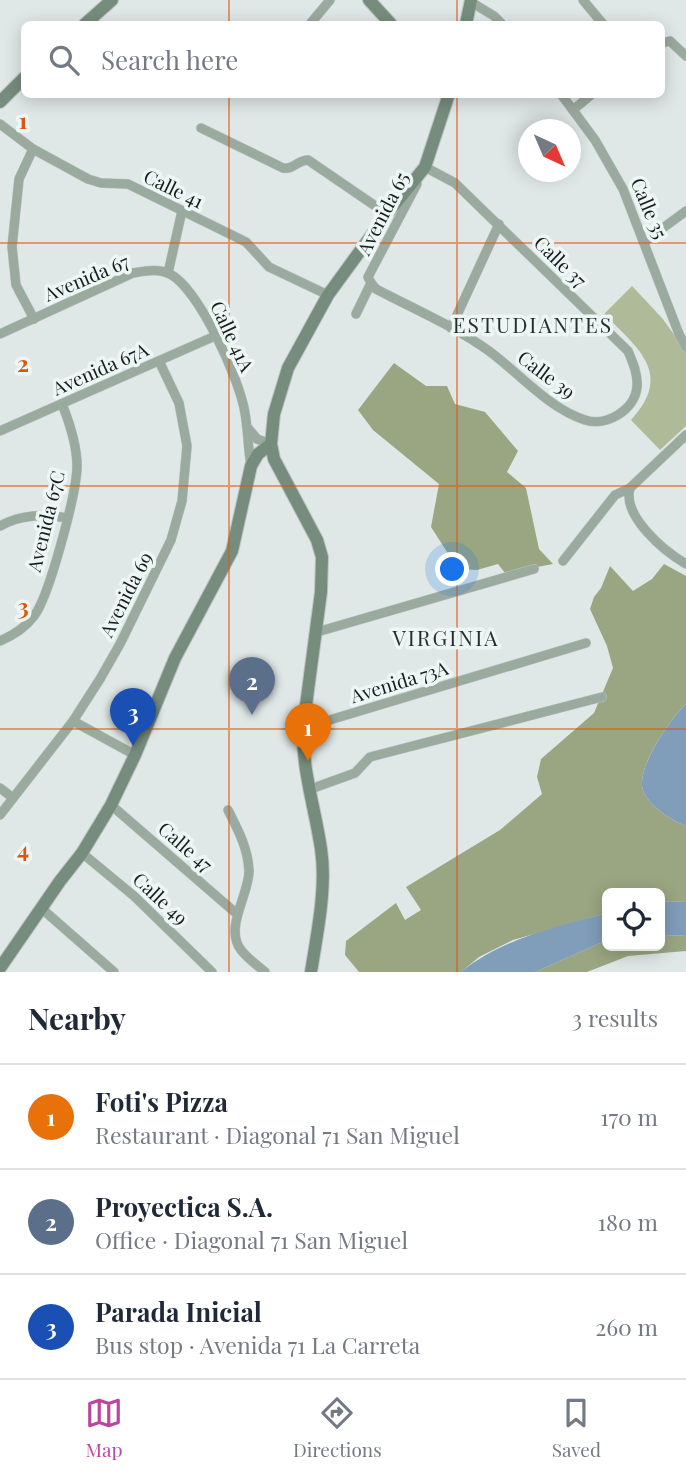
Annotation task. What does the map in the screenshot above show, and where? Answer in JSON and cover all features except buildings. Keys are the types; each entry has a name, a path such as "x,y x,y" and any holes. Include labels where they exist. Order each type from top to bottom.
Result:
{"main road":[{"path":"88,21 112,0"},
{"path":"369,0 388,21"},
{"path":"467,21 471,1"},
{"path":"0,102 21,81"},
{"path":"311,972 323,870 302,746 317,632 322,557 317,540 274,459 271,444 274,414 288,368 328,296 387,214 425,167 448,98"},
{"path":"0,968 82,853 111,805 135,755 175,657 232,551 251,466 258,454 271,444"}],"street":[{"path":"312,21 330,0"},
{"path":"583,0 600,21"},
{"path":"471,1 499,21"},
{"path":"666,42 686,56"},
{"name":"Calle 35","path":"564,98 595,140 623,189 686,347"},
{"path":"573,110 587,98"},
{"name":"Calle 41","path":"0,124 33,149 88,179 101,183 128,184 246,242 270,267 328,296"},
{"path":"201,128 283,168 288,169 308,160 387,214"},
{"path":"33,149 19,179 12,247 16,285 34,318"},
{"name":"Calle 37","path":"425,167 455,183 628,351 635,368 637,389 632,401"},
{"name":"Avenida 65","path":"356,314 371,283 368,278 425,167"},
{"path":"168,273 182,211"},
{"path":"644,242 686,211"},
{"path":"451,328 499,224"},
{"name":"Avenida 67","path":"0,334 133,273 153,270 168,273"},
{"name":"Calle 41A","path":"168,273 182,282 196,298 234,377 245,412 251,466"},
{"name":"Calle 39","path":"371,283 376,289 488,350 567,412 587,421 607,421 623,411 632,401"},
{"name":"Avenida 67A","path":"0,431 215,336"},
{"name":"Avenida 69","path":"0,815 73,721 120,644 171,540 182,501 187,446 179,403 159,360"},
{"name":"Avenida 67C","path":"0,641 23,628 36,614 67,517 77,469 71,428 62,404"},
{"path":"246,426 257,439 271,444"},
{"path":"563,561 615,495 630,488 686,435"},
{"path":"630,488 630,503 645,529 651,537 686,564"},
{"path":"0,526 31,515 67,517"},
{"path":"317,632 534,569"},
{"name":"Avenida 73A","path":"303,728 586,643"},
{"path":"308,790 355,773 370,757 602,697"},
{"path":"73,721 135,755"},
{"path":"0,788 13,798"},
{"name":"Calle 47","path":"111,805 237,914"},
{"path":"228,810 245,845 249,872 244,901 237,914 238,944 265,972"},
{"name":"Calle 49","path":"82,853 134,896 212,972"},
{"path":"41,908 114,972"}],"green space":[{"path":"632,286 662,318 686,351 686,426 660,450 631,420 644,404 650,389 646,362 629,338 604,314"},
{"path":"394,363 426,386 447,386 455,404 485,412 518,451 507,472 526,488 539,549 553,564 505,573 498,564 477,570 458,569 431,527 439,484 373,430 358,410"},
{"path":"664,564 686,576 686,704 665,730 651,754 642,786 653,805 666,816 686,826 686,902 665,901 665,888 602,888 602,914 513,940 479,957 461,972 359,972 345,955 346,941 396,903 405,920 421,910 406,887 500,830 542,794 537,777 541,759 594,713 613,668 607,646 590,609 610,566 633,591 652,579"},
{"path":"686,935 686,951 628,956 587,972 535,972 602,942 602,951 665,951 665,936"}],"water":[{"path":"686,704 686,826 666,816 653,805 642,786 651,754 672,720"},
{"path":"665,901 686,902 686,935 665,936"},
{"path":"602,914 602,942 535,972 461,972 494,950 549,929"}],"place":[{"name":"Proyectica S.A.","path":"252,715"},
{"name":"Parada Inicial","path":"133,746"},
{"name":"Foti's Pizza","path":"308,761"}],"district":[{"name":"ESTUDIANTES","path":"533,324"},
{"name":"VIRGINIA","path":"446,637"}]}
